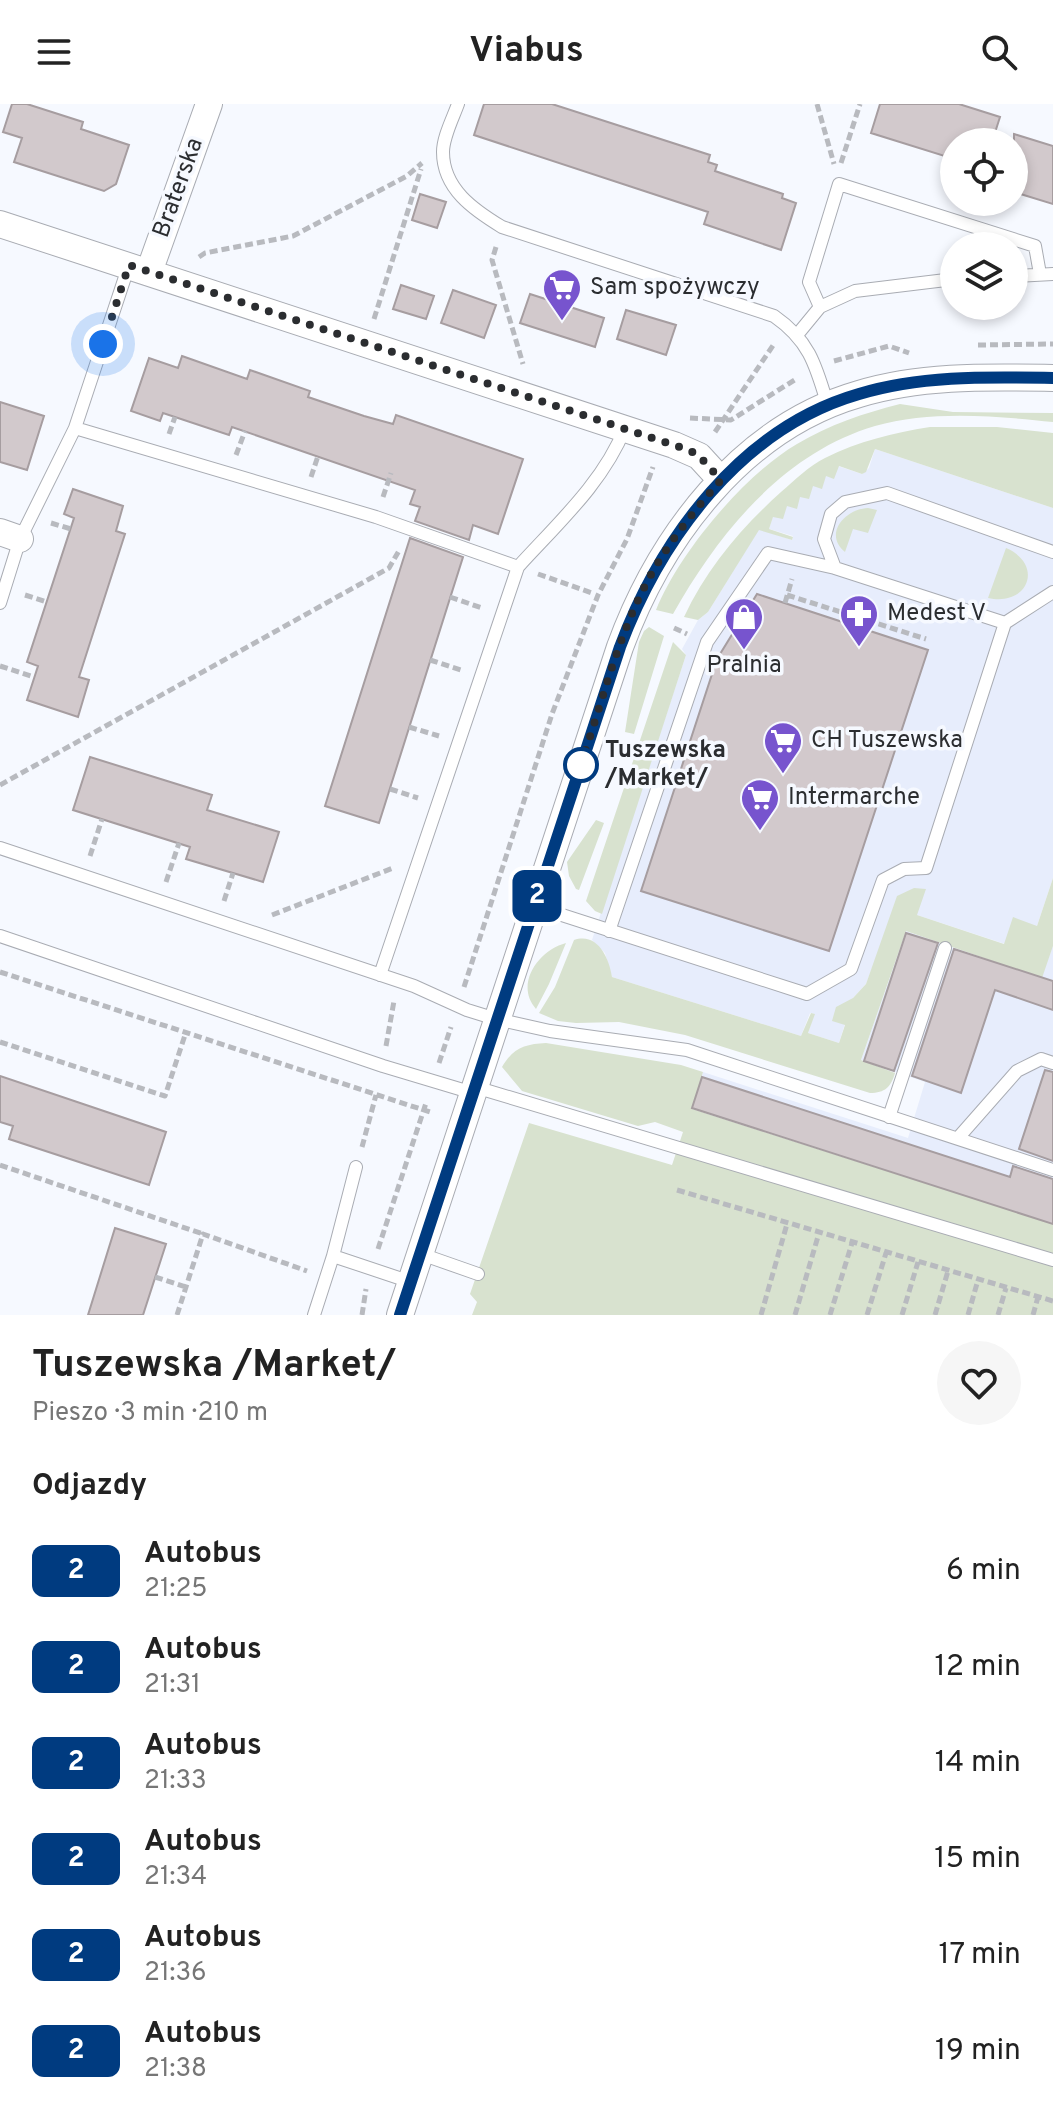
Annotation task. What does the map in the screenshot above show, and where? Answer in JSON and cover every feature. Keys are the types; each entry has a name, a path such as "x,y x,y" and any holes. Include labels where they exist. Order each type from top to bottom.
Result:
{"street":[{"name":"Braterska","path":"139,268 209,104"},
{"path":"0,224 689,450 699,456 721,480"},
{"path":"400,1315 634,610 668,548 692,513 721,480 768,440 800,420 856,394 917,382 963,378 1053,378"}],"lane":[{"path":"458,104 442,151 449,181 469,207 502,227 774,316 787,325 810,352 828,406"},
{"path":"820,307 809,282 839,184 1035,246 1046,274"},
{"path":"0,603 10,536 75,428 139,268"},
{"path":"797,335 820,307 855,291 940,281"},
{"path":"75,428 412,529 518,567"},
{"path":"380,975 518,567 590,488 615,452 625,428"},
{"path":"835,568 824,539 831,514 845,502 887,493 1053,552"},
{"path":"609,931 707,642 768,553 835,568 1005,623"},
{"path":"534,906 807,994 851,969 883,880 904,869 926,868 1005,623 1053,592"},
{"path":"0,848 380,975 496,1019 550,1031 687,1050 1053,1170"},
{"path":"0,936 383,1066 1053,1260"},
{"path":"889,1117 945,948"},
{"path":"958,1138 1017,1071 1041,1059 1053,1063"},
{"path":"314,1315 356,1167"},
{"path":"421,1254 478,1274"},
{"path":"333,1256 411,1282"}],"path":[{"path":"817,104 839,184"},
{"path":"839,184 840,167 860,104"},
{"path":"189,264 205,253 293,236 407,176 442,151"},
{"path":"373,322 423,162"},
{"path":"502,227 492,260 525,372"},
{"path":"714,433 787,325"},
{"path":"0,785 389,568 412,529"},
{"path":"518,567 592,593"},
{"path":"785,603 787,595 926,639"},
{"path":"450,597 502,615"},
{"path":"430,660 481,677"},
{"path":"0,666 34,677"},
{"path":"83,876 102,819"},
{"path":"159,902 179,843"},
{"path":"239,928 420,857"},
{"path":"0,972 433,1113"},
{"path":"384,1055 397,981"},
{"path":"0,1042 165,1096 186,1032"},
{"path":"361,1150 376,1094"},
{"path":"0,1165 326,1277"},
{"path":"677,1190 1053,1301"},
{"path":"761,1315 787,1224"},
{"path":"795,1315 819,1233"},
{"path":"177,1315 203,1234"},
{"path":"830,1315 852,1243"},
{"path":"867,1315 886,1253"},
{"path":"902,1315 918,1262"},
{"path":"935,1315 948,1271"},
{"path":"155,1277 186,1287"},
{"path":"968,1315 978,1280"},
{"path":"998,1315 1006,1288"},
{"path":"1033,1315 1038,1297"}],"shaded area":[{"path":"875,449 1053,508 1053,878 1037,926 1005,944 917,915 872,968 866,984 853,998 839,1043 808,1033 814,1014 810,1013 801,1036 612,977 605,953 592,940 686,655 682,649 698,620 708,612 759,529 792,540 793,536 769,529 773,516 838,466 862,474 869,468"},
{"path":"906,931 1041,978 1053,946 1053,1224 691,1108 703,1072 908,1138 925,1082 861,1060"}],"green space":[{"path":"900,404 953,412 1053,413 1053,422 987,416 941,416 896,421 842,439 811,456 756,500 732,526 673,614 656,610 680,564 697,541 715,517 756,475 797,444 822,431"},
{"path":"930,427 997,427 1053,433 1053,508 875,449 866,472 862,474 839,466 834,479 826,476 822,489 813,486 809,499 800,497 797,509 787,506 783,519 773,517 769,529 793,537 792,540 759,530 708,612 698,620 684,617 714,565 739,534 808,469 863,442"},
{"path":"868,508 877,510 868,533 853,529 845,552 836,538 840,524 852,513"},
{"path":"1006,548 1025,564 1027,582 1013,596 988,598"},
{"path":"649,627 664,636 634,734 625,732 639,642"},
{"path":"673,642 686,655 602,914 586,901"},
{"path":"596,820 604,823 579,890 569,876 567,862"},
{"path":"1053,878 1053,946 1042,978 906,931 861,1060 895,1073 889,1085 880,1092 870,1093 685,1035 619,1022 558,1021 539,1013 555,987 574,940 582,938 595,943 605,954 612,977 801,1036 811,1013 815,1014 808,1033 839,1043 845,1025 832,1021 836,1007 853,998 866,984 897,896 914,888 926,889 917,915 1004,944 1013,917 1037,926"},
{"path":"566,943 536,1009 528,989 533,969 547,953"},
{"path":"546,1043 681,1065 703,1072 692,1109 1053,1224 1053,1315 472,1315 477,1302 470,1294 529,1123 672,1165 683,1132 655,1122 638,1126 522,1091 502,1067 520,1048"}],"building":[{"path":"12,104 27,104 83,122 81,129 129,145 116,184 104,191 14,162 22,138 3,132"},
{"path":"484,104 552,104 710,155 708,162 717,165 715,171 783,194 782,198 796,203 781,250 704,224 708,212 474,135"},
{"path":"880,104 959,104 1000,117 996,128 940,128 940,155 871,133"},
{"path":"1028,138 1053,146 1053,204 1028,196"},
{"path":"420,194 446,202 437,228 412,220"},
{"path":"401,285 434,296 426,319 393,309"},
{"path":"453,290 496,305 484,338 441,323"},
{"path":"530,294 604,318 595,347 520,323"},
{"path":"626,310 676,325 666,355 617,339"},
{"path":"182,356 247,379 250,370 310,391 308,397 364,416 393,424 396,415 523,459 498,534 473,525 469,540 415,521 420,507 410,504 415,490 232,427 229,435 163,413 160,421 131,411 149,358 178,368"},
{"path":"0,402 44,416 27,470 0,462"},
{"path":"73,489 123,506 116,531 125,534 79,677 89,680 78,717 27,700 38,666 27,662 74,518 64,514"},
{"path":"410,538 463,557 379,823 325,806"},
{"name":"CH Tuszewska","path":"757,594 928,650 829,951 641,891 717,659"},
{"path":"90,757 212,795 207,810 279,832 263,882 186,859 190,847 73,810"},
{"path":"906,933 938,943 894,1071 864,1061"},
{"path":"954,949 1053,981 1053,1010 995,990 961,1093 912,1076"},
{"path":"1045,1070 1053,1072 1053,1161 1019,1149"},
{"path":"0,1076 166,1132 149,1185 9,1139 13,1126 0,1122"},
{"path":"702,1077 1010,1177 1013,1166 1053,1179 1053,1224 692,1108"},
{"path":"115,1228 166,1244 143,1315 88,1315"}],"bus line":[{"name":"2","path":"400,1315 620,647 649,578 692,513 721,480 768,440 800,420 856,394 892,385 963,378 1053,378"}],"place":[{"name":"Sam spożywczy","path":"562,322"},
{"name":"Medest V","path":"859,648"},
{"name":"Pralnia","path":"744,651"},
{"name":"Tuszewska /Market/","path":"581,765"},
{"name":"CH Tuszewska","path":"783,775"},
{"name":"Intermarche","path":"760,832"}],"route":[{"path":"103,344 129,265 556,404 699,456 721,480 692,513 641,594 578,772 581,765"}]}
